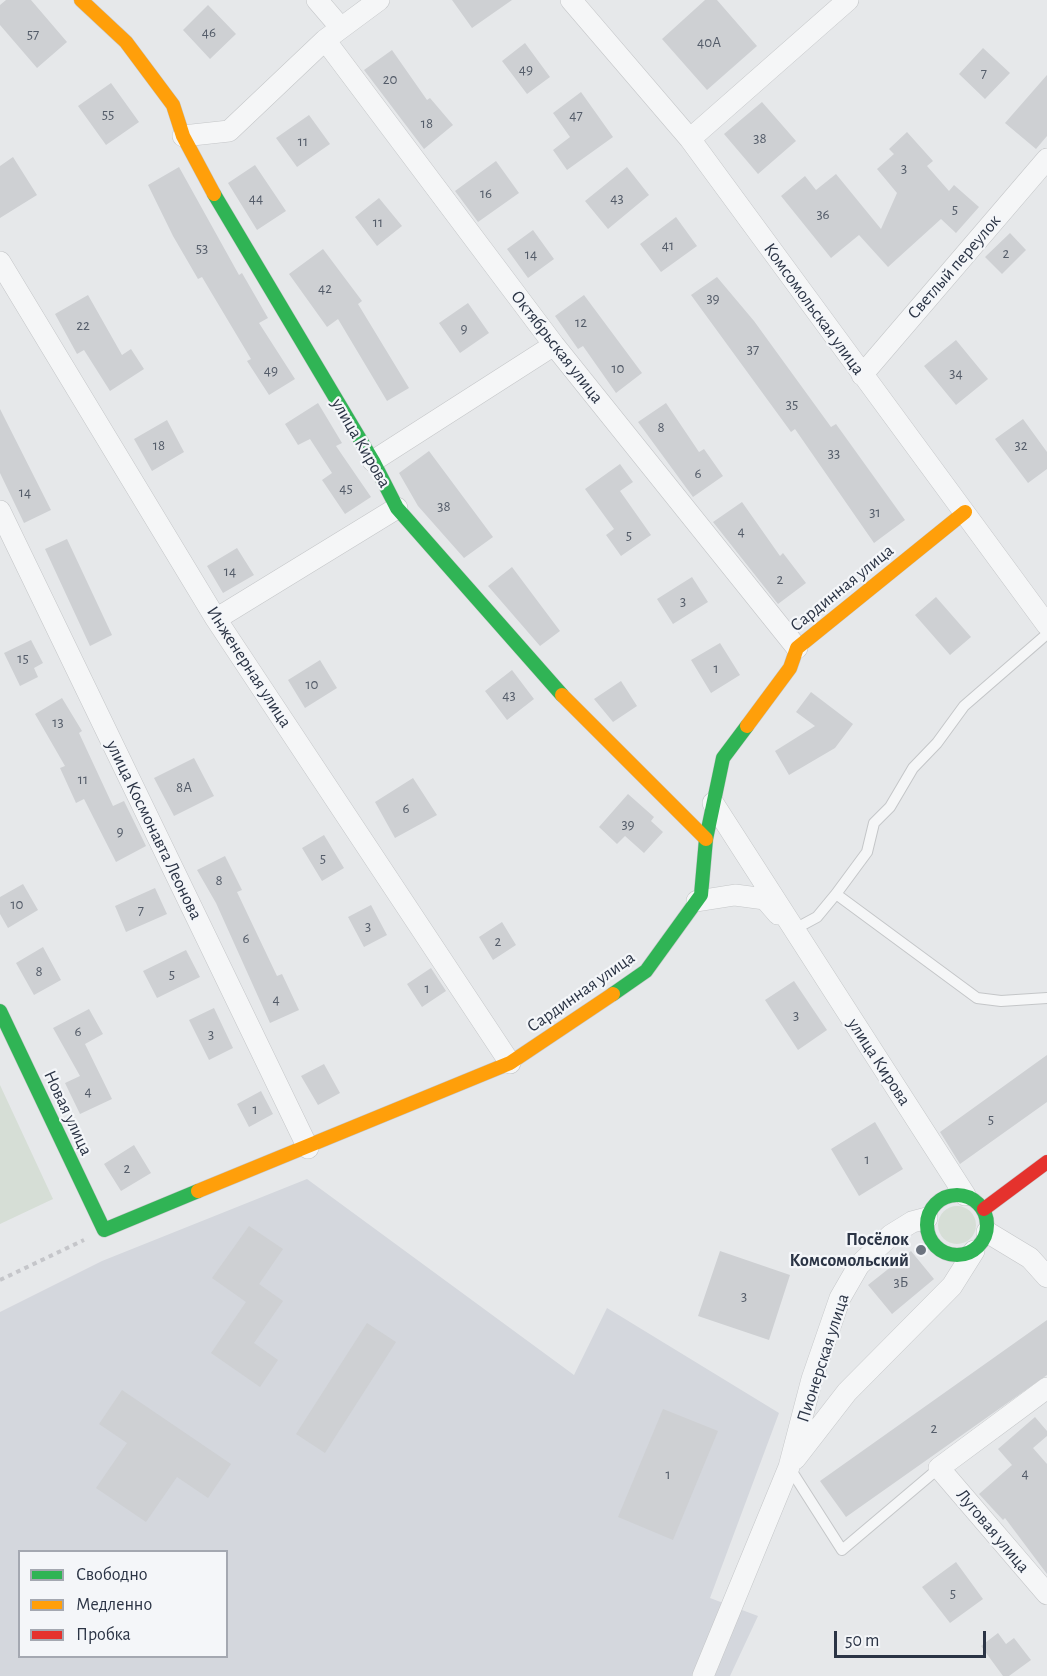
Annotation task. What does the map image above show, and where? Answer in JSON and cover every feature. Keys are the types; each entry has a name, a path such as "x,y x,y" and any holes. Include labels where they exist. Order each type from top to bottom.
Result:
{"street":[{"name":"улица Кирова","path":"81,0 126,42 173,105 183,136 202,173 373,461 397,508 541,674 706,839"},
{"name":"Октябрьская улица","path":"317,0 333,34 554,345 797,648"},
{"path":"183,136 228,130 333,34 379,0"},
{"name":"Комсомольская улица","path":"571,0 690,139 1047,625"},
{"path":"690,139 848,0"},
{"name":"Светлый переулок","path":"862,375 1047,159"},
{"name":"Инженерная улица","path":"0,262 216,619 510,1064"},
{"path":"373,461 554,345"},
{"path":"216,619 397,508"},
{"name":"улица Космонавта Леонова","path":"0,511 308,1148"},
{"name":"Сардинная улица","path":"104,1230 510,1064 646,971 701,896 706,839 723,758 790,668 797,648 965,512"},
{"path":"713,803 793,930"},
{"path":"697,901 735,895 765,900 793,930"},
{"name":"улица Кирова","path":"793,930 965,1195"},
{"name":"Новая улица","path":"0,1011 104,1230"},
{"path":"984,1209 1047,1162"},
{"name":"Пионерская улица","path":"704,1676 789,1467 812,1379 840,1298 849,1281 859,1265 891,1235 912,1222 927,1218 932,1207 941,1199 953,1194 965,1195"},
{"path":"965,1195 975,1200 984,1209 988,1220 987,1232 1030,1258 1047,1277"},
{"path":"927,1218 927,1230 931,1241 939,1250 950,1255 962,1255 974,1251"},
{"name":"Пионерская улица","path":"789,1467 847,1392 952,1286 987,1232"},
{"path":"939,1467 1047,1388"},
{"name":"Луговая улица","path":"939,1467 1047,1594"}],"lane":[{"path":"793,930 817,917 836,894 867,852 874,823 890,807 913,768 937,743 964,706 1047,633"},
{"path":"836,894 977,998 1001,1001 1047,998"},
{"path":"789,1467 842,1550 939,1467"}],"path":[{"path":"0,1280 104,1230"}],"shaded area":[{"path":"0,1085 53,1199 0,1224"},
{"path":"307,1179 574,1375 607,1308 779,1413 710,1598 758,1616 730,1676 0,1676 0,1312 102,1261"},
{"path":"957,1206 970,1212 976,1225 970,1238 957,1244 944,1238 938,1225 944,1212"}],"building":[{"path":"6,0 31,0 67,42 37,68 0,25 0,5"},
{"path":"452,0 512,0 472,28"},
{"path":"705,0 717,0 757,46 707,90 662,39"},
{"path":"208,5 236,34 210,59 183,30"},
{"path":"525,43 550,77 527,94 502,61"},
{"path":"983,48 1010,73 985,99 959,74"},
{"path":"392,50 427,100 430,98 453,125 424,149 364,70"},
{"path":"1047,75 1047,136 1036,149 1005,123"},
{"path":"111,83 139,122 106,145 78,106"},
{"path":"581,92 613,137 567,170 553,150 570,137 553,113"},
{"path":"762,102 796,141 758,174 724,134"},
{"path":"309,115 330,144 297,167 276,138"},
{"path":"907,132 933,161 927,166 949,191 954,185 979,207 956,233 941,219 888,267 859,235 831,258 781,196 805,176 816,190 836,174 881,229 897,193 877,169 894,154 889,149"},
{"path":"13,157 37,195 0,218 0,166"},
{"path":"496,161 519,193 478,222 455,191"},
{"path":"255,165 286,211 257,230 228,183"},
{"path":"179,167 239,275 242,273 268,318 259,323 295,379 269,395 247,361 251,359 202,277 198,279 173,236 148,185"},
{"path":"627,167 649,195 608,229 585,201"},
{"path":"379,198 402,226 377,246 355,217"},
{"path":"676,217 697,246 661,272 640,244"},
{"path":"533,230 554,259 528,278 507,249"},
{"path":"1010,233 1026,250 1002,274 985,257"},
{"path":"323,249 362,301 358,304 409,388 387,401 338,319 327,327 289,274"},
{"path":"717,277 754,321 831,427 836,424 905,520 874,543 795,429 791,432 691,295"},
{"path":"88,295 122,355 131,349 144,369 110,391 84,350 77,354 55,314"},
{"path":"584,295 642,373 616,393 583,346 578,349 555,316"},
{"path":"468,303 489,333 460,353 439,323"},
{"path":"956,340 988,379 956,405 924,366"},
{"path":"318,403 342,443 336,446 371,497 345,514 322,480 332,473 310,439 298,445 285,424"},
{"path":"666,403 699,452 704,449 723,476 693,497 638,422"},
{"path":"0,409 51,510 24,523 0,473"},
{"path":"1023,419 1047,452 1047,469 1028,483 995,439"},
{"path":"167,420 184,452 152,471 134,439"},
{"path":"429,451 493,537 464,558 418,506 399,473"},
{"path":"620,464 633,482 620,491 651,535 621,556 606,535 614,529 585,489"},
{"path":"742,502 780,556 783,553 806,583 778,604 713,522"},
{"path":"67,539 112,635 90,646 45,549"},
{"path":"237,548 254,575 223,593 207,566"},
{"path":"512,567 560,631 540,646 488,586"},
{"path":"692,577 708,602 673,624 657,599"},
{"path":"936,597 971,637 950,655 915,615"},
{"path":"31,640 43,663 34,668 38,677 20,686 4,653"},
{"path":"720,643 740,675 711,693 691,660"},
{"path":"320,660 337,688 305,708 288,680"},
{"path":"512,670 534,699 507,720 485,691"},
{"path":"621,681 637,706 613,722 594,699"},
{"path":"811,692 853,724 835,748 789,775 775,751 815,726 796,712"},
{"path":"62,698 82,731 79,733 113,806 124,801 146,846 116,862 84,799 76,803 60,768 65,766 35,714"},
{"path":"194,758 214,796 174,816 154,778"},
{"path":"413,778 437,815 395,838 375,802"},
{"path":"628,794 654,817 651,821 663,832 644,853 625,836 617,844 599,827"},
{"path":"324,835 344,868 322,881 302,848"},
{"path":"225,856 242,890 237,892 277,976 282,974 299,1010 270,1023 216,903 197,870"},
{"path":"23,884 38,910 8,928 0,914 0,897"},
{"path":"155,888 167,914 126,932 115,906"},
{"path":"371,905 387,935 364,947 348,917"},
{"path":"502,922 516,945 493,960 479,937"},
{"path":"43,947 61,980 34,995 16,963"},
{"path":"186,950 200,977 157,998 143,971"},
{"path":"431,968 446,991 422,1007 407,984"},
{"path":"794,981 827,1030 798,1050 765,1000"},
{"path":"214,1008 233,1048 209,1060 189,1020"},
{"path":"89,1009 103,1034 85,1044 112,1099 80,1114 65,1083 80,1076 53,1028"},
{"path":"1047,1055 1047,1102 960,1164 940,1132"},
{"path":"324,1064 340,1093 318,1105 301,1076"},
{"path":"261,1091 273,1114 249,1127 237,1104"},
{"path":"875,1122 903,1169 859,1196 831,1149"},
{"path":"134,1145 151,1173 121,1191 104,1164"},
{"path":"249,1226 283,1249 259,1284 283,1301 254,1343 278,1360 260,1387 211,1353 246,1302 212,1278"},
{"path":"720,1251 790,1275 769,1340 698,1316"},
{"path":"911,1251 934,1279 892,1314 868,1285"},
{"path":"1047,1320 1047,1375 846,1517 820,1481"},
{"path":"367,1323 396,1342 325,1453 296,1434"},
{"path":"122,1390 231,1464 208,1498 177,1477 146,1522 96,1488 127,1443 99,1424"},
{"path":"663,1409 718,1431 673,1540 618,1517"},
{"path":"1035,1417 1047,1431 1047,1436 1033,1448 1047,1464 1047,1574 1005,1518 1003,1520 979,1494 1012,1465 998,1449"},
{"path":"956,1562 983,1599 950,1623 922,1587"},
{"path":"998,1633 1006,1644 1014,1638 1031,1660 1009,1676 1003,1676 981,1646"}],"traffic: fast":[{"path":"214,194 373,461 397,508 562,695"},
{"path":"613,994 646,971 701,895 706,839 723,758 747,726"},
{"path":"0,1011 104,1230 198,1191"},
{"path":"951,1195 963,1195 979,1203 985,1213 987,1225 985,1237 979,1247 963,1255 951,1255 935,1247 927,1231 927,1219 935,1203 951,1195"}],"traffic: slow":[{"path":"81,0 126,42 173,105 183,136 214,194"},
{"path":"747,726 790,668 797,648 965,512"},
{"path":"562,695 706,839"},
{"path":"198,1191 510,1063 613,994"}],"traffic: jam":[{"path":"984,1209 1047,1162"}],"place":[{"name":"Посёлок Комсомольский","path":"921,1250"}]}
